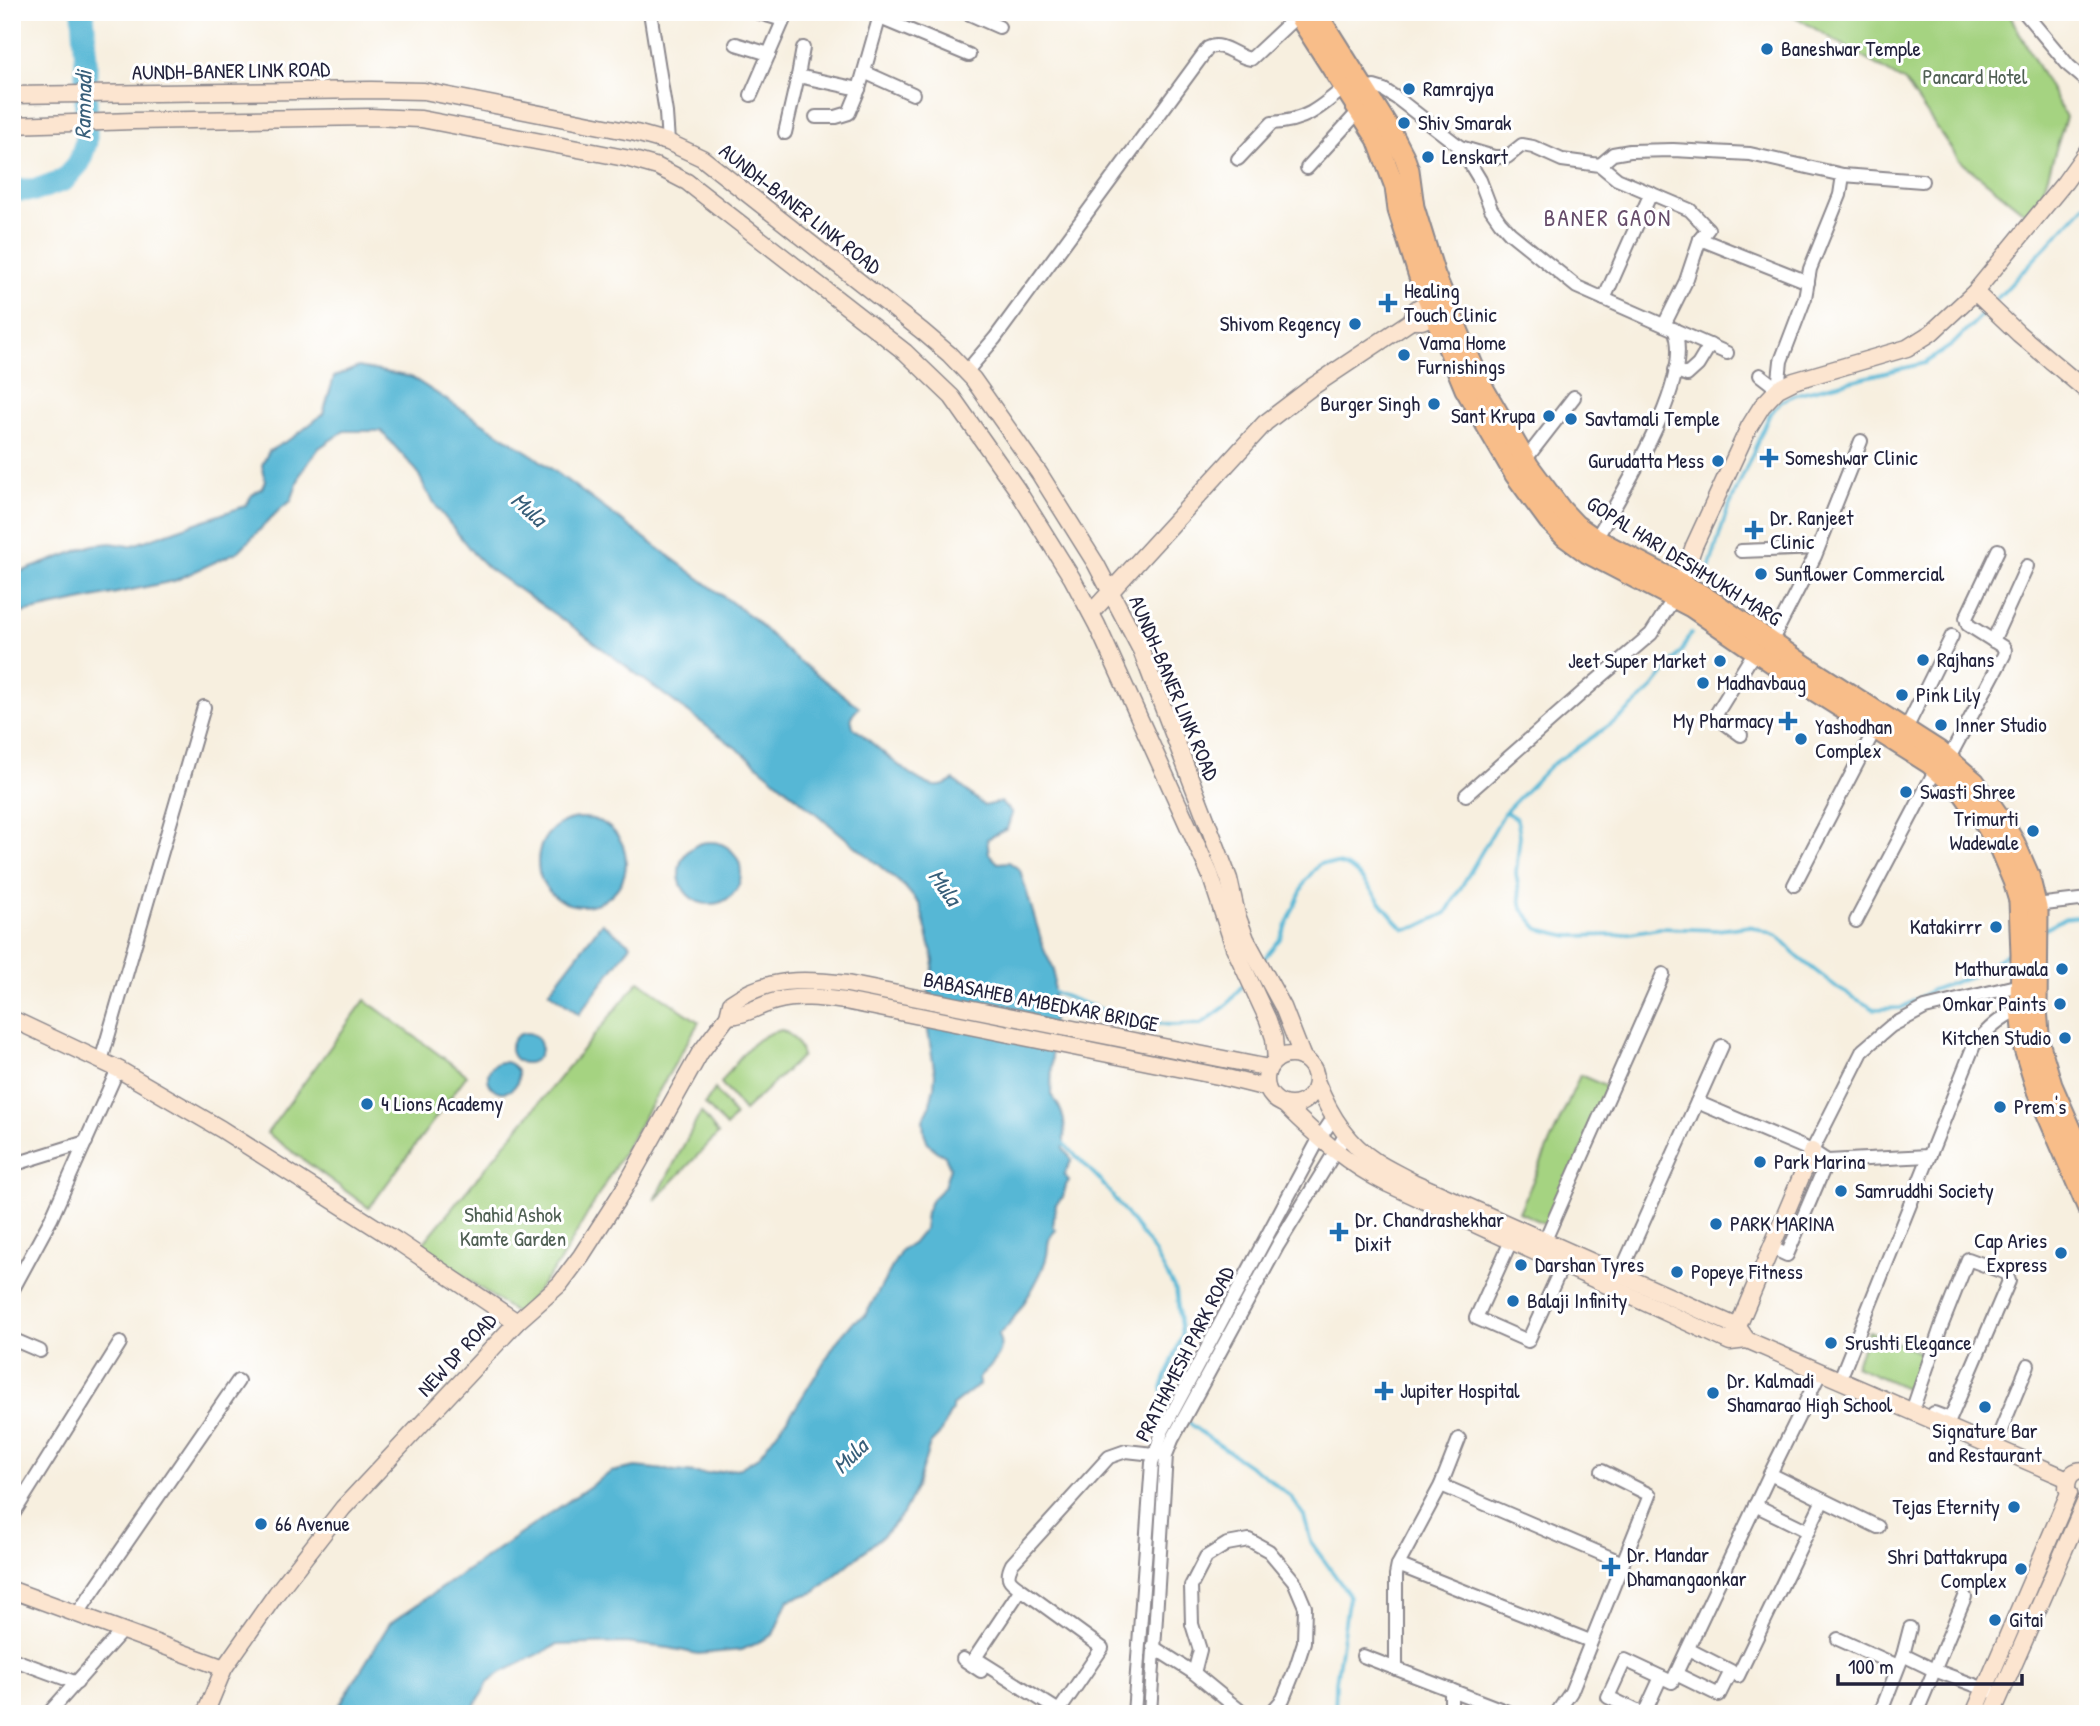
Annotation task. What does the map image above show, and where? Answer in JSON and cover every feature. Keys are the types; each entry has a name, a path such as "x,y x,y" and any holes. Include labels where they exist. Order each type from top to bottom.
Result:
{"main road":[{"name":"GOPAL HARI DESHMUKH MARG","path":"1303,13 1356,97 1391,131 1406,163 1414,207 1434,275 1438,305 1465,389 1515,475 1544,514 1565,537 1587,553 1721,607 1797,680 1875,729 1942,763"},
{"name":"AUNDH-BANER LINK ROAD","path":"12,95 371,90 424,92 636,132 668,142 702,158 922,331 967,372 1039,473 1111,591 1141,650 1229,879 1240,943"},
{"name":"AUNDH-BANER LINK ROAD","path":"12,125 370,117 421,119 630,159 658,167 687,182 894,344 930,374 952,397 1016,488 1091,613 1116,661 1240,943"},
{"path":"658,167 668,142"},
{"path":"1677,591 1694,546 1749,427 1762,406 1778,389 1794,381 1907,348 1931,333 1977,294 2088,150"},
{"path":"1977,294 2019,334 2088,392"},
{"path":"1091,613 1265,423 1312,387 1411,321 1422,321 1438,305"},
{"name":"GOPAL HARI DESHMUKH MARG","path":"1438,305 1544,489 1576,525 1677,591"},
{"name":"GOPAL HARI DESHMUKH MARG","path":"1763,646 1906,729 1942,763 2000,850 2031,911 2030,950 2040,1045 2052,1085 2088,1167"},
{"path":"1240,943 1274,991 1295,1034 1303,1058"},
{"path":"1240,943 1274,1038 1273,1064 1266,1080 1267,1088 1277,1102 1294,1106 1309,1099 1317,1083"},
{"name":"GOPAL HARI DESHMUKH MARG","path":"2030,950 2020,985 2024,1049 2037,1091 2088,1209"},
{"name":"NEW DP ROAD","path":"205,1714 224,1668 276,1594 343,1508 517,1322 560,1284 582,1256 624,1189 700,1053 728,1016 731,1003 741,996 774,984 809,980 846,993"},
{"name":"BABASAHEB AMBEDKAR BRIDGE","path":"846,993 1225,1069"},
{"path":"12,1019 118,1069 221,1129 397,1241 517,1322"},
{"path":"1225,1069 1273,1064 1286,1055 1303,1058 1314,1069 1325,1105 1346,1134 1376,1161 1413,1182 1620,1273 1738,1336"},
{"path":"1225,1069 1267,1088"},
{"path":"1285,1105 1334,1151 1368,1174 1405,1193 1563,1264 1913,1408 2068,1486 2076,1499 2087,1500"},
{"path":"1738,1336 1770,1247 1812,1151"},
{"path":"1992,1714 1993,1692 2068,1486 2077,1471 2088,1471"},
{"path":"1974,1714 1993,1692 2082,1505 2087,1500"},
{"path":"12,1590 122,1631 155,1637 224,1668"}],"street":[{"path":"650,12 668,142"},
{"path":"751,95 785,16 756,12"},
{"path":"965,12 999,27"},
{"path":"2024,12 2069,66 2088,82"},
{"path":"967,372 995,338 1208,48 1219,45 1251,59 1303,13"},
{"path":"816,117 836,117 849,113 859,89 880,15 969,55"},
{"path":"736,44 769,54"},
{"path":"785,133 803,48"},
{"path":"864,72 913,94"},
{"path":"798,76 859,89"},
{"path":"1238,159 1272,123 1289,122 1308,116 1374,87 1384,90 1460,147 1480,180 1491,208 1510,233 1577,287 1727,353"},
{"path":"1307,168 1356,97"},
{"path":"1460,147 1494,157 1507,157 1522,145 1562,160 1600,165 1617,179 1690,210 1708,229 1700,239 1669,327"},
{"path":"1600,165 1614,154 1673,149 1750,153 1843,175 1922,181"},
{"path":"1778,389 1781,361 1796,323 1810,269 1840,195 1843,175"},
{"path":"1604,299 1651,193"},
{"path":"1700,239 1808,282"},
{"path":"1596,539 1653,438 1675,370 1678,337 1669,327"},
{"path":"1675,370 1686,375 1693,371 1710,345"},
{"path":"1760,375 1778,389"},
{"path":"1525,460 1574,397"},
{"path":"1741,735 1715,716 1763,646 1818,548 1860,441"},
{"path":"1741,551 1818,548"},
{"path":"1856,921 2004,655 2003,647 1968,625 1966,618 1998,550"},
{"path":"1993,641 2027,566"},
{"path":"1466,795 1651,634 1677,591"},
{"path":"1906,729 1952,636"},
{"path":"101,1061 204,707"},
{"path":"1794,885 1875,729"},
{"path":"2031,911 2088,899"},
{"path":"1545,1240 1663,974"},
{"path":"1812,1151 1863,1049 1891,1026 1925,1007 2020,985"},
{"path":"1840,1379 1974,1045 2005,1015 2020,1009"},
{"path":"1620,1273 1722,1046"},
{"path":"12,1291 51,1219 118,1069"},
{"path":"1697,1102 1812,1151 1827,1161 1929,1156"},
{"name":"PRATHAMESH PARK ROAD","path":"1150,1714 1162,1433 1319,1139 1334,1117"},
{"name":"PRATHAMESH PARK ROAD","path":"1134,1714 1152,1463 1172,1440 1278,1245 1346,1134"},
{"path":"12,1165 86,1142"},
{"path":"1770,1247 1787,1255 1827,1161"},
{"path":"1511,1241 1476,1318 1528,1341 1563,1264"},
{"path":"1968,1259 2006,1273 2009,1281 1950,1419 1913,1408 1968,1259"},
{"path":"12,1261 25,1266"},
{"path":"12,1339 40,1351"},
{"path":"12,1516 120,1343"},
{"path":"1994,1447 2028,1365"},
{"path":"1661,1677 1644,1714 1608,1697 1625,1660 1672,1682 1821,1371"},
{"path":"78,1613 238,1381"},
{"path":"1396,1669 1398,1565 1441,1485 1459,1439"},
{"path":"1021,1589 975,1658 1059,1712 1102,1648 1009,1580 1008,1572 1012,1564 1109,1457 1126,1451 1160,1454"},
{"path":"1556,1714 1571,1692 1650,1495 1602,1471"},
{"path":"1770,1474 1878,1527"},
{"path":"1441,1485 1623,1563"},
{"path":"1738,1676 1823,1500"},
{"path":"1755,1505 1808,1531"},
{"path":"1194,1673 1200,1650 1192,1624 1191,1586 1206,1557 1227,1544 1249,1540 1269,1551 1294,1581 1305,1607 1304,1642 1296,1667 1283,1699 1270,1714"},
{"path":"1398,1565 1590,1640"},
{"path":"1916,1714 1965,1597"},
{"path":"1880,1714 1910,1628"},
{"path":"48,1714 122,1631"},
{"path":"1838,1639 1993,1692"},
{"path":"1153,1647 1194,1673 1244,1714"},
{"path":"1676,1674 1719,1695 1731,1671 1688,1649"},
{"path":"1363,1656 1513,1714"},
{"path":"12,1659 77,1683"},
{"path":"963,1659 1049,1714"},
{"path":"1451,1690 1451,1714"}],"green space":[{"name":"Pancard Hotel","path":"1787,12 2008,12 2066,117 2034,220 1959,160 1905,82"},
{"name":"Shahid Ashok Kamte Garden","path":"639,981 699,1022 559,1263 518,1315 421,1246"},
{"name":"4 Lions Academy","path":"365,1000 467,1075 369,1208 267,1133"},
{"path":"782,1030 795,1040 802,1056 744,1111 721,1083 754,1043"},
{"path":"1580,1075 1610,1088 1548,1225 1519,1212"},
{"path":"715,1089 735,1116 726,1127 705,1104"},
{"path":"701,1112 718,1134 655,1200"},
{"path":"1869,1331 1923,1354 1908,1389 1855,1366"}],"water":[{"name":"Mula","path":"358,367 411,377 534,456 754,619 790,654 859,707 851,717 853,727 904,769 934,786 942,786 954,780 984,806 1001,802 1012,813 1007,829 987,839 989,854 998,863 1009,862 1020,870 1045,952 1054,970 1051,1095 1064,1120 1063,1148 1072,1160 1064,1174 1069,1181 1063,1197 1056,1204 1053,1226 1056,1230 1049,1239 1047,1255 1034,1286 1019,1310 998,1335 1001,1349 999,1355 978,1380 980,1384 952,1406 939,1435 930,1444 916,1488 903,1514 885,1534 815,1592 788,1600 773,1635 742,1650 698,1654 625,1643 557,1645 489,1681 470,1714 334,1714 390,1623 611,1472 636,1467 705,1474 740,1468 758,1457 796,1407 837,1341 853,1322 865,1316 902,1249 912,1244 924,1229 926,1212 932,1199 944,1187 950,1167 945,1156 928,1143 923,1120 929,1108 935,1074 928,1031 928,996 934,961 920,905 905,887 744,754 576,629 488,568 439,510 417,471 381,431 344,431 319,448 301,473 291,501 239,551 174,581 12,615 12,571 23,571 93,545 111,543 130,546 245,506 252,495 262,488 265,481 262,465 269,451 294,437 323,414 334,377"},
{"path":"582,818 599,822 613,831 622,845 626,862 622,879 613,893 599,902 582,906 565,902 551,893 542,879 538,862 542,845 551,831 565,822"},
{"path":"704,842 716,842 732,851 739,861 739,885 732,895 716,904 704,904 693,899 684,890 679,879 679,867 684,856 693,847"},
{"path":"602,923 631,945 579,1014 549,992"},
{"path":"526,1033 537,1037 541,1048 537,1059 526,1063 515,1059 511,1048 515,1037"},
{"path":"503,1062 514,1066 518,1077 514,1088 503,1092 492,1088 488,1077 492,1066"}],"waterway":[{"name":"Ramnadi","path":"12,190 36,190 64,180 79,163 86,142 83,12"},
{"path":"1993,303 2088,202"},
{"path":"1709,569 1726,514 1769,416 1781,401 1800,393 1925,363 1952,345 1986,311"},
{"path":"1262,961 1280,939 1306,880 1320,863 1340,864 1350,868 1405,929 1417,927 1446,913 1505,812 1550,766 1620,718 1650,691 1683,649 1691,633"},
{"path":"1506,812 1517,819 1520,835 1516,873 1522,909 1539,929 1569,936 1618,935 1660,928 1717,930 1750,926 1778,936 1799,958 1839,989 1874,1009 1901,1008 1932,990 1977,974 2014,949"},
{"path":"2044,930 2065,918 2088,916"},
{"path":"1050,991 1119,1016 1169,1025 1201,1024 1226,1006 1244,983"},
{"path":"1062,1142 1101,1181 1152,1248 1176,1291 1182,1336 1162,1387 1164,1401 1199,1431 1291,1497 1304,1516 1311,1542 1349,1595 1336,1682 1335,1714"}],"place":[{"name":"Baneshwar Temple","path":"1767,49"},
{"name":"Ramrajya","path":"1409,89"},
{"name":"Shiv Smarak","path":"1404,123"},
{"name":"Lenskart","path":"1428,157"},
{"name":"Healing Touch Clinic","path":"1388,303"},
{"name":"Shivom Regency","path":"1355,324"},
{"name":"Vama Home Furnishings","path":"1404,355"},
{"name":"Burger Singh","path":"1434,404"},
{"name":"Sant Krupa","path":"1549,416"},
{"name":"Savtamali Temple","path":"1571,419"},
{"name":"Someshwar Clinic","path":"1769,458"},
{"name":"Gurudatta Mess","path":"1718,461"},
{"name":"Dr. Ranjeet Clinic","path":"1754,530"},
{"name":"Sunflower Commercial","path":"1761,574"},
{"name":"Rajhans","path":"1923,660"},
{"name":"Jeet Super Market","path":"1720,661"},
{"name":"Madhavbaug","path":"1703,683"},
{"name":"Pink Lily","path":"1902,695"},
{"name":"My Pharmacy","path":"1788,721"},
{"name":"Inner Studio","path":"1941,725"},
{"name":"Yashodhan Complex","path":"1801,739"},
{"name":"Swasti Shree","path":"1906,792"},
{"name":"Trimurti Wadewale","path":"2033,831"},
{"name":"Katakirrr","path":"1996,927"},
{"name":"Mathurawala","path":"2062,969"},
{"name":"Omkar Paints","path":"2060,1004"},
{"name":"Kitchen Studio","path":"2065,1038"},
{"name":"4 Lions Academy","path":"367,1104"},
{"name":"Prem's","path":"2000,1107"},
{"name":"Park Marina","path":"1760,1162"},
{"name":"Samruddhi Society","path":"1841,1191"},
{"name":"PARK MARINA","path":"1716,1224"},
{"name":"Dr. Chandrashekhar Dixit","path":"1339,1232"},
{"name":"Cap Aries Express","path":"2061,1253"},
{"name":"Darshan Tyres","path":"1521,1265"},
{"name":"Popeye Fitness","path":"1677,1272"},
{"name":"Balaji Infinity","path":"1513,1301"},
{"name":"Srushti Elegance","path":"1831,1343"},
{"name":"Jupiter Hospital","path":"1384,1391"},
{"name":"Dr. Kalmadi Shamarao High School","path":"1713,1393"},
{"name":"Signature Bar and Restaurant","path":"1985,1407"},
{"name":"Tejas Eternity","path":"2014,1507"},
{"name":"66 Avenue","path":"261,1524"},
{"name":"Dr. Mandar Dhamangaonkar","path":"1611,1567"},
{"name":"Shri Dattakrupa Complex","path":"2021,1569"},
{"name":"Gitai","path":"1995,1620"}],"district":[{"name":"BANER GAON","path":"1608,218"}]}
